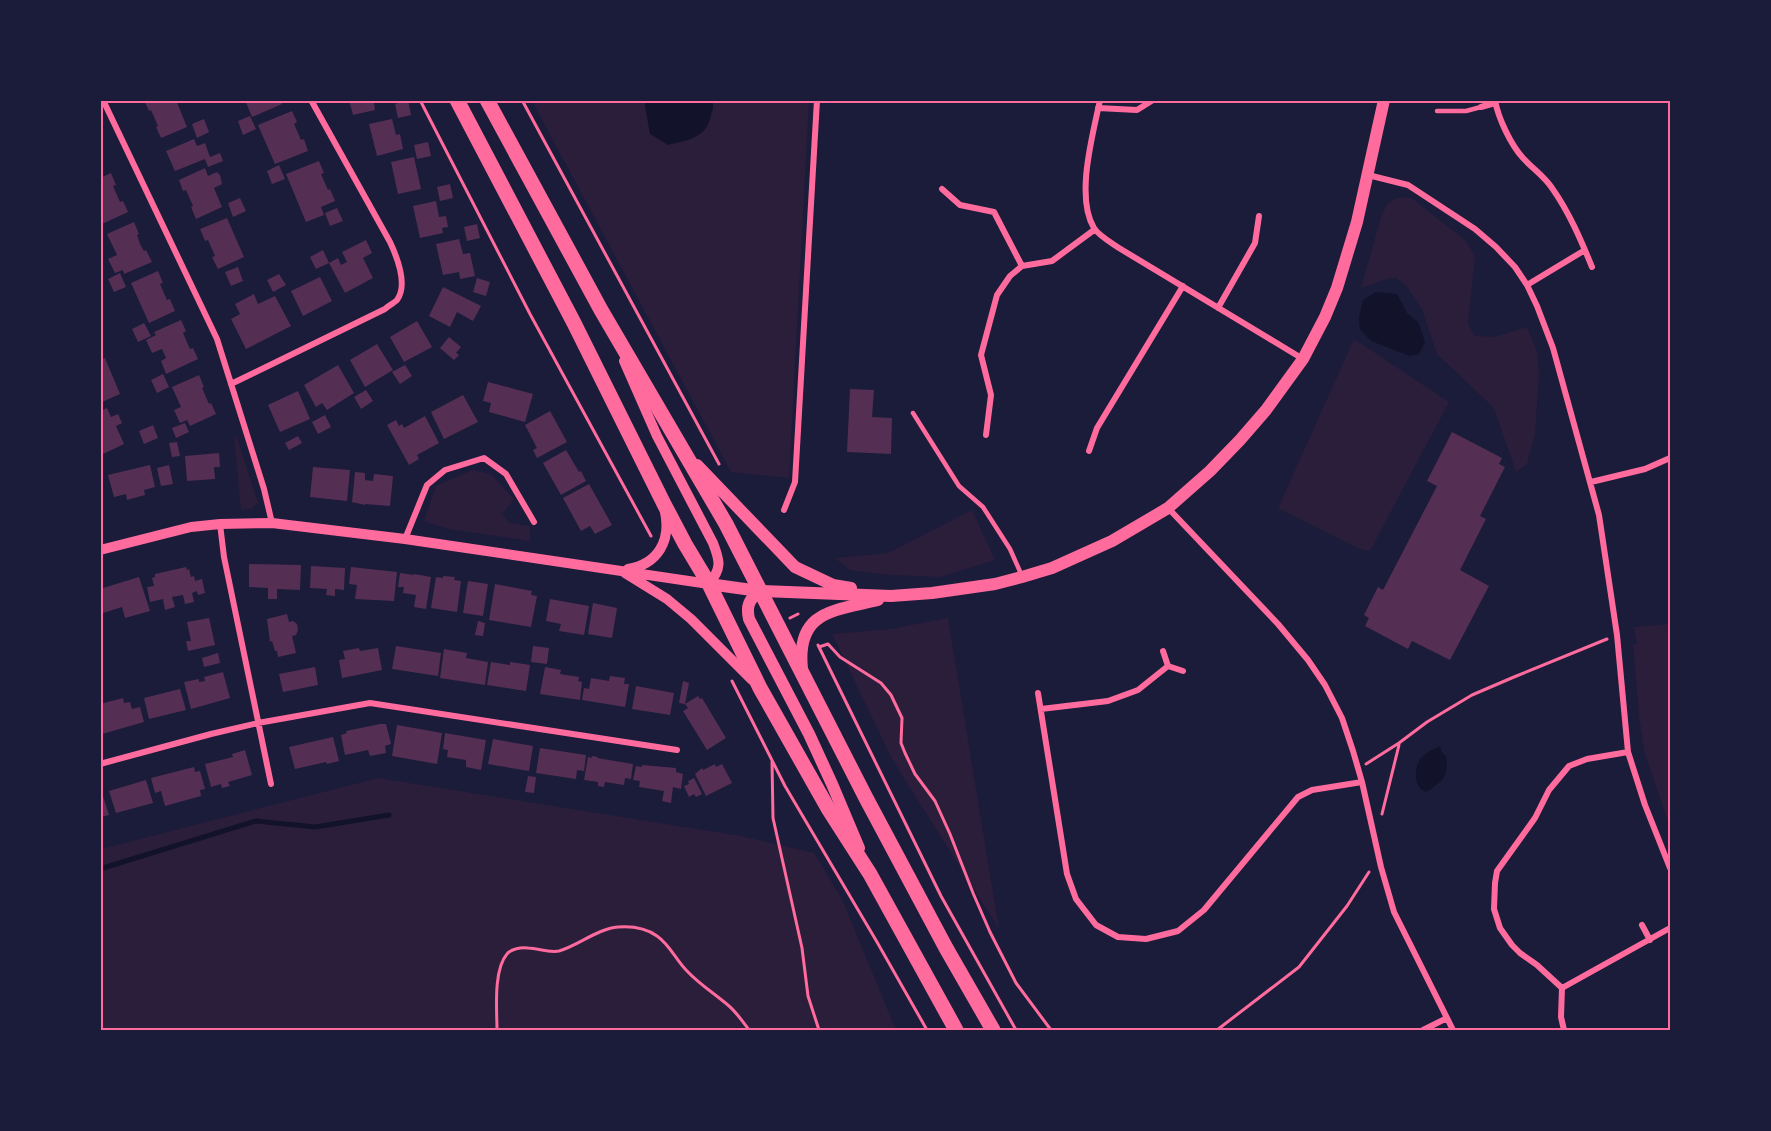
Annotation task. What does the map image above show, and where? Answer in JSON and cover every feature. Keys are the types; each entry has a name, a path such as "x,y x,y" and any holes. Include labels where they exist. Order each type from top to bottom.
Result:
{"highway":[{"path":"457,100 574,323 664,504 709,584 760,688 829,810 870,874 956,1030"},
{"path":"487,100 601,310 726,524 920,898 993,1030"}],"main road":[{"path":"709,584 759,591 891,596 995,584 1052,568 1112,541 1168,508 1210,471 1240,440 1266,410 1303,359 1337,288 1357,222 1384,100"},
{"path":"686,454 723,495 795,567 833,585 891,596"},
{"path":"759,591 751,598 747,608 749,619 814,744 870,874"},
{"path":"802,672 801,644 812,622 836,610 891,596"}],"street":[{"path":"103,100 217,339 264,489 272,524"},
{"path":"231,384 385,309 398,299 401,280 398,260 312,100"},
{"path":"784,510 795,483 817,100"},
{"path":"1100,100 1088,158 1086,183 1087,210 1094,230 1119,248 1303,359"},
{"path":"1098,108 1137,110 1154,100"},
{"path":"1481,106 1495,102 1509,139 1524,160 1552,187 1592,267"},
{"path":"1368,175 1408,185 1475,229 1515,267 1538,306 1591,482 1603,536 1617,635 1628,752 1645,805 1671,868"},
{"path":"942,189 960,205 994,212 1022,266"},
{"path":"1218,308 1255,243 1259,216"},
{"path":"986,435 991,395 981,355 997,295 1010,276 1022,266 1052,261 1094,230"},
{"path":"1527,285 1585,250"},
{"path":"1089,451 1097,428 1183,286"},
{"path":"100,550 190,527 220,524 272,524 405,539 709,584 718,573 719,560 713,543 657,435 601,310"},
{"path":"405,539 427,485 445,470 484,458 506,474 534,522"},
{"path":"1591,482 1645,469 1671,458"},
{"path":"619,570 648,563 663,545 667,534 664,504"},
{"path":"1168,508 1278,624 1325,685 1342,718 1358,767 1394,912 1453,1030"},
{"path":"220,524 224,557 271,784"},
{"path":"619,570 667,599 691,619 760,688"},
{"path":"1163,651 1168,666"},
{"path":"1168,666 1183,671"},
{"path":"1041,709 1108,701 1138,690 1168,666"},
{"path":"1038,693 1067,874 1076,899 1096,925 1118,937 1146,939 1178,932 1204,910 1298,797 1312,790 1362,782"},
{"path":"100,764 258,723 370,703 676,750"},
{"path":"1564,1030 1561,1017 1562,988 1520,953 1500,928 1494,909 1497,871 1535,818 1549,790 1569,766 1587,759 1628,752"},
{"path":"1642,925 1650,940"},
{"path":"1562,988 1670,928"},
{"path":"1424,1030 1447,1018"}],"lane":[{"path":"1437,111 1467,111 1481,106"},
{"path":"913,412 959,486 983,507 1010,549 1022,578"}],"path":[{"path":"420,100 530,314 649,535"},
{"path":"522,100 722,470"},
{"path":"1358,767 1371,762 1400,744 1427,722 1472,695 1617,635"},
{"path":"1016,1030 941,896 819,647 828,644 840,657 881,683 891,695 902,718 901,743 905,753 915,774 935,801 990,932 1016,983 1051,1030"},
{"path":"728,673 785,786 927,1030"},
{"path":"1372,829 1383,811 1400,744"},
{"path":"772,760 773,818 802,948 808,996 819,1030"},
{"path":"1217,1030 1299,967 1340,915 1379,858"},
{"path":"497,1030 498,979 507,953 529,947 554,952 569,948 616,927 631,927 658,936 686,970 730,1007 749,1030"}],"shaded area":[{"path":"532,101 646,101 645,106 713,105 712,101 809,101 789,478 731,472"},
{"path":"646,101 712,101 713,108 709,123 701,133 696,137 668,145 650,134"},
{"path":"1403,197 1413,199 1465,240 1475,256 1468,324 1475,336 1495,337 1527,327 1537,352 1539,373 1535,434 1527,464 1516,472 1494,408 1437,354 1422,309 1406,285 1396,278 1361,288 1381,217 1387,204"},
{"path":"1376,292 1397,294 1407,313 1418,322 1425,342 1419,354 1410,356 1371,341 1360,329 1359,317 1363,300"},
{"path":"1354,339 1449,402 1370,551 1360,549 1278,508"},
{"path":"234,436 237,438 258,503 251,509 241,510"},
{"path":"472,470 491,474 514,499 502,515 510,523 530,526 530,541 448,529 424,521 436,486"},
{"path":"972,510 995,560 940,577 889,575 850,570 835,558 888,553"},
{"path":"948,618 999,929 892,759 832,634 890,629"},
{"path":"1670,624 1670,827 1645,754 1639,717 1633,644 1637,644 1634,627"},
{"path":"1440,746 1446,756 1447,769 1444,778 1426,792 1417,783 1417,765 1423,756"},
{"path":"378,778 741,836 814,853 842,899 896,1030 101,1030 101,849"}],"building":[{"path":"144,100 176,100 187,127 161,138 151,110 149,111"},
{"path":"245,100 281,100 282,104 252,117"},
{"path":"349,100 381,101 374,103 375,110 353,115"},
{"path":"408,100 411,115 398,118 395,104"},
{"path":"292,111 297,122 294,124 301,140 304,139 308,151 275,164 258,125"},
{"path":"250,116 256,129 243,135 238,121"},
{"path":"204,119 209,132 197,138 192,124"},
{"path":"392,119 396,135 400,134 403,149 377,156 369,124"},
{"path":"194,139 197,146 205,143 210,157 220,153 223,161 208,167 205,159 175,171 166,151"},
{"path":"428,142 431,156 417,159 414,145"},
{"path":"414,157 421,189 398,194 391,162"},
{"path":"319,161 324,173 321,174 335,201 321,207 324,215 306,222 286,174"},
{"path":"279,165 285,179 272,184 267,171"},
{"path":"205,168 208,176 217,172 220,175 222,184 214,188 222,207 196,219 191,207 193,206 179,180"},
{"path":"111,173 116,185 113,186 120,202 123,201 128,212 102,224 100,178"},
{"path":"450,184 453,198 440,201 437,187"},
{"path":"240,198 246,211 233,217 228,203"},
{"path":"436,201 439,217 446,216 448,227 442,228 443,233 420,238 413,206"},
{"path":"337,208 343,221 330,226 325,213"},
{"path":"227,218 244,257 218,269 208,240 205,241 200,229"},
{"path":"134,222 140,244 152,262 124,274 123,270 115,273 108,259 117,255 107,234"},
{"path":"477,224 480,238 467,241 464,227"},
{"path":"459,239 463,254 470,253 475,276 460,279 459,272 443,275 436,244"},
{"path":"366,240 372,253 363,258 373,278 345,293 329,263 338,258 341,265 347,262 342,252"},
{"path":"323,250 329,263 316,269 310,257"},
{"path":"238,267 243,281 231,286 225,272"},
{"path":"158,271 163,283 160,284 175,311 149,323 131,283"},
{"path":"120,273 126,287 114,292 108,279"},
{"path":"279,274 286,285 273,292 267,280"},
{"path":"320,277 332,301 303,316 291,291"},
{"path":"477,278 490,282 486,296 473,292"},
{"path":"443,287 481,306 473,321 457,312 450,327 429,316"},
{"path":"254,294 258,304 275,296 291,326 246,349 231,319 240,314 235,304"},
{"path":"181,320 186,331 183,333 190,349 193,348 198,359 166,374 161,361 166,358 162,349 152,353 146,340 156,335 154,332"},
{"path":"417,321 432,347 404,362 390,337"},
{"path":"144,323 151,336 138,342 132,329"},
{"path":"449,337 461,347 456,353 459,355 454,360 440,348"},
{"path":"377,344 393,370 365,387 350,360"},
{"path":"105,358 120,394 100,403 100,360"},
{"path":"338,365 354,393 327,410 322,403 316,407 304,385"},
{"path":"405,365 412,376 400,384 392,372"},
{"path":"163,374 169,387 157,393 151,380"},
{"path":"199,375 204,387 202,388 216,414 190,426 187,420 180,423 174,410 181,407 172,387"},
{"path":"488,382 533,394 525,422 489,412 491,403 483,401"},
{"path":"850,389 874,390 872,417 892,418 891,454 847,452"},
{"path":"366,390 373,401 361,409 354,397"},
{"path":"298,391 310,419 280,432 268,405"},
{"path":"463,395 478,422 444,439 431,412"},
{"path":"107,408 111,417 118,414 122,423 116,426 124,444 103,454 100,449 100,411"},
{"path":"550,411 567,442 537,458 533,450 537,448 525,425"},
{"path":"325,415 331,427 318,434 312,422"},
{"path":"425,416 439,443 417,455 419,459 409,465 387,425 396,420 399,426 402,424 404,428"},
{"path":"185,423 189,432 176,438 172,428"},
{"path":"153,425 158,438 144,444 139,431"},
{"path":"1452,432 1502,458 1499,464 1505,467 1480,516 1486,519 1460,570 1489,586 1450,660 1412,641 1408,649 1365,626 1369,618 1364,615 1378,587 1383,590 1437,486 1427,481"},
{"path":"298,436 302,443 289,450 285,443"},
{"path":"177,442 180,456 172,457 169,443"},
{"path":"566,450 586,481 561,495 543,463"},
{"path":"219,453 220,467 214,467 215,479 187,481 185,456"},
{"path":"150,465 155,487 144,490 145,495 127,500 126,494 114,497 108,475"},
{"path":"169,465 173,484 161,486 157,468"},
{"path":"313,467 350,470 347,501 310,497"},
{"path":"355,472 365,473 365,480 373,481 374,474 393,476 390,506 352,502"},
{"path":"589,484 612,525 595,534 590,526 581,531 563,498"},
{"path":"249,564 301,565 300,590 277,589 277,599 268,599 268,588 249,587"},
{"path":"311,566 345,568 344,590 335,589 335,596 326,595 327,589 310,588"},
{"path":"186,567 191,577 194,576 195,581 202,579 205,593 198,595 197,591 192,593 194,602 185,604 183,595 172,597 175,607 165,610 163,599 150,602 147,587 154,586 152,578 155,574"},
{"path":"351,567 397,572 394,601 355,599 357,585 349,584"},
{"path":"400,573 431,577 426,609 414,607 416,595 403,593 404,587 398,587"},
{"path":"443,576 455,577 454,580 461,581 457,612 431,608 436,577 443,578"},
{"path":"139,577 150,611 125,618 122,607 100,614 100,589"},
{"path":"468,581 488,584 483,616 463,613"},
{"path":"495,584 532,591 531,595 537,596 531,627 489,620"},
{"path":"550,599 589,606 584,635 559,631 561,624 546,621"},
{"path":"593,603 617,608 612,638 588,634"},
{"path":"287,614 289,622 293,621 297,624 296,635 292,636 296,653 278,657 272,641 270,642 267,619"},
{"path":"209,618 215,645 188,651 186,641 191,641 187,622"},
{"path":"478,621 485,623 483,636 475,635"},
{"path":"396,646 441,653 438,676 392,669"},
{"path":"533,646 549,648 547,664 531,662"},
{"path":"359,648 360,651 378,648 382,670 342,678 339,660 345,659 343,651"},
{"path":"444,649 467,653 466,658 488,662 485,685 440,678"},
{"path":"218,653 220,663 204,667 202,658"},
{"path":"491,662 530,665 526,691 487,685"},
{"path":"315,667 318,685 283,692 279,674"},
{"path":"545,667 561,670 560,674 579,677 578,681 582,682 580,700 540,694"},
{"path":"223,672 230,698 191,709 184,682 199,679 199,682 205,681 204,677"},
{"path":"610,676 625,678 624,684 629,684 625,707 582,700 584,688 589,689 591,678 609,681"},
{"path":"683,681 689,683 685,704 679,703"},
{"path":"636,686 674,693 670,715 632,709"},
{"path":"180,689 186,710 149,719 144,698"},
{"path":"698,696 702,698 726,738 707,750 683,711 688,708 685,704"},
{"path":"123,698 124,703 130,702 132,709 140,707 144,722 102,734 100,704"},
{"path":"386,724 391,744 385,746 386,753 370,756 368,750 345,755 341,735 347,733 346,731"},
{"path":"397,725 442,733 437,764 392,756"},
{"path":"445,733 486,740 481,770 466,767 466,760 447,757 448,750 443,749"},
{"path":"333,737 339,761 295,769 289,747"},
{"path":"493,739 533,746 529,771 488,764"},
{"path":"540,748 586,755 584,771 577,770 576,779 536,773"},
{"path":"245,750 252,775 228,782 230,786 222,788 221,784 211,787 205,764 233,757 232,754"},
{"path":"592,756 633,764 631,779 625,778 624,785 605,782 604,787 598,786 598,782 584,780 588,757 592,758"},
{"path":"715,764 716,767 722,764 732,783 706,796 695,774 702,768 703,770"},
{"path":"642,765 676,768 676,772 683,774 681,789 673,787 671,803 662,801 664,791 639,787 640,781 633,780 636,766 642,767"},
{"path":"194,767 195,772 200,771 205,789 200,790 201,796 165,806 161,791 155,793 151,778"},
{"path":"528,776 536,777 534,793 525,792"},
{"path":"694,778 702,794 689,797 684,786"},
{"path":"146,780 153,803 116,813 109,791"},
{"path":"100,793 102,793 109,815 100,817"}],"waterway":[{"path":"100,869 256,821 315,827 389,815"}]}
